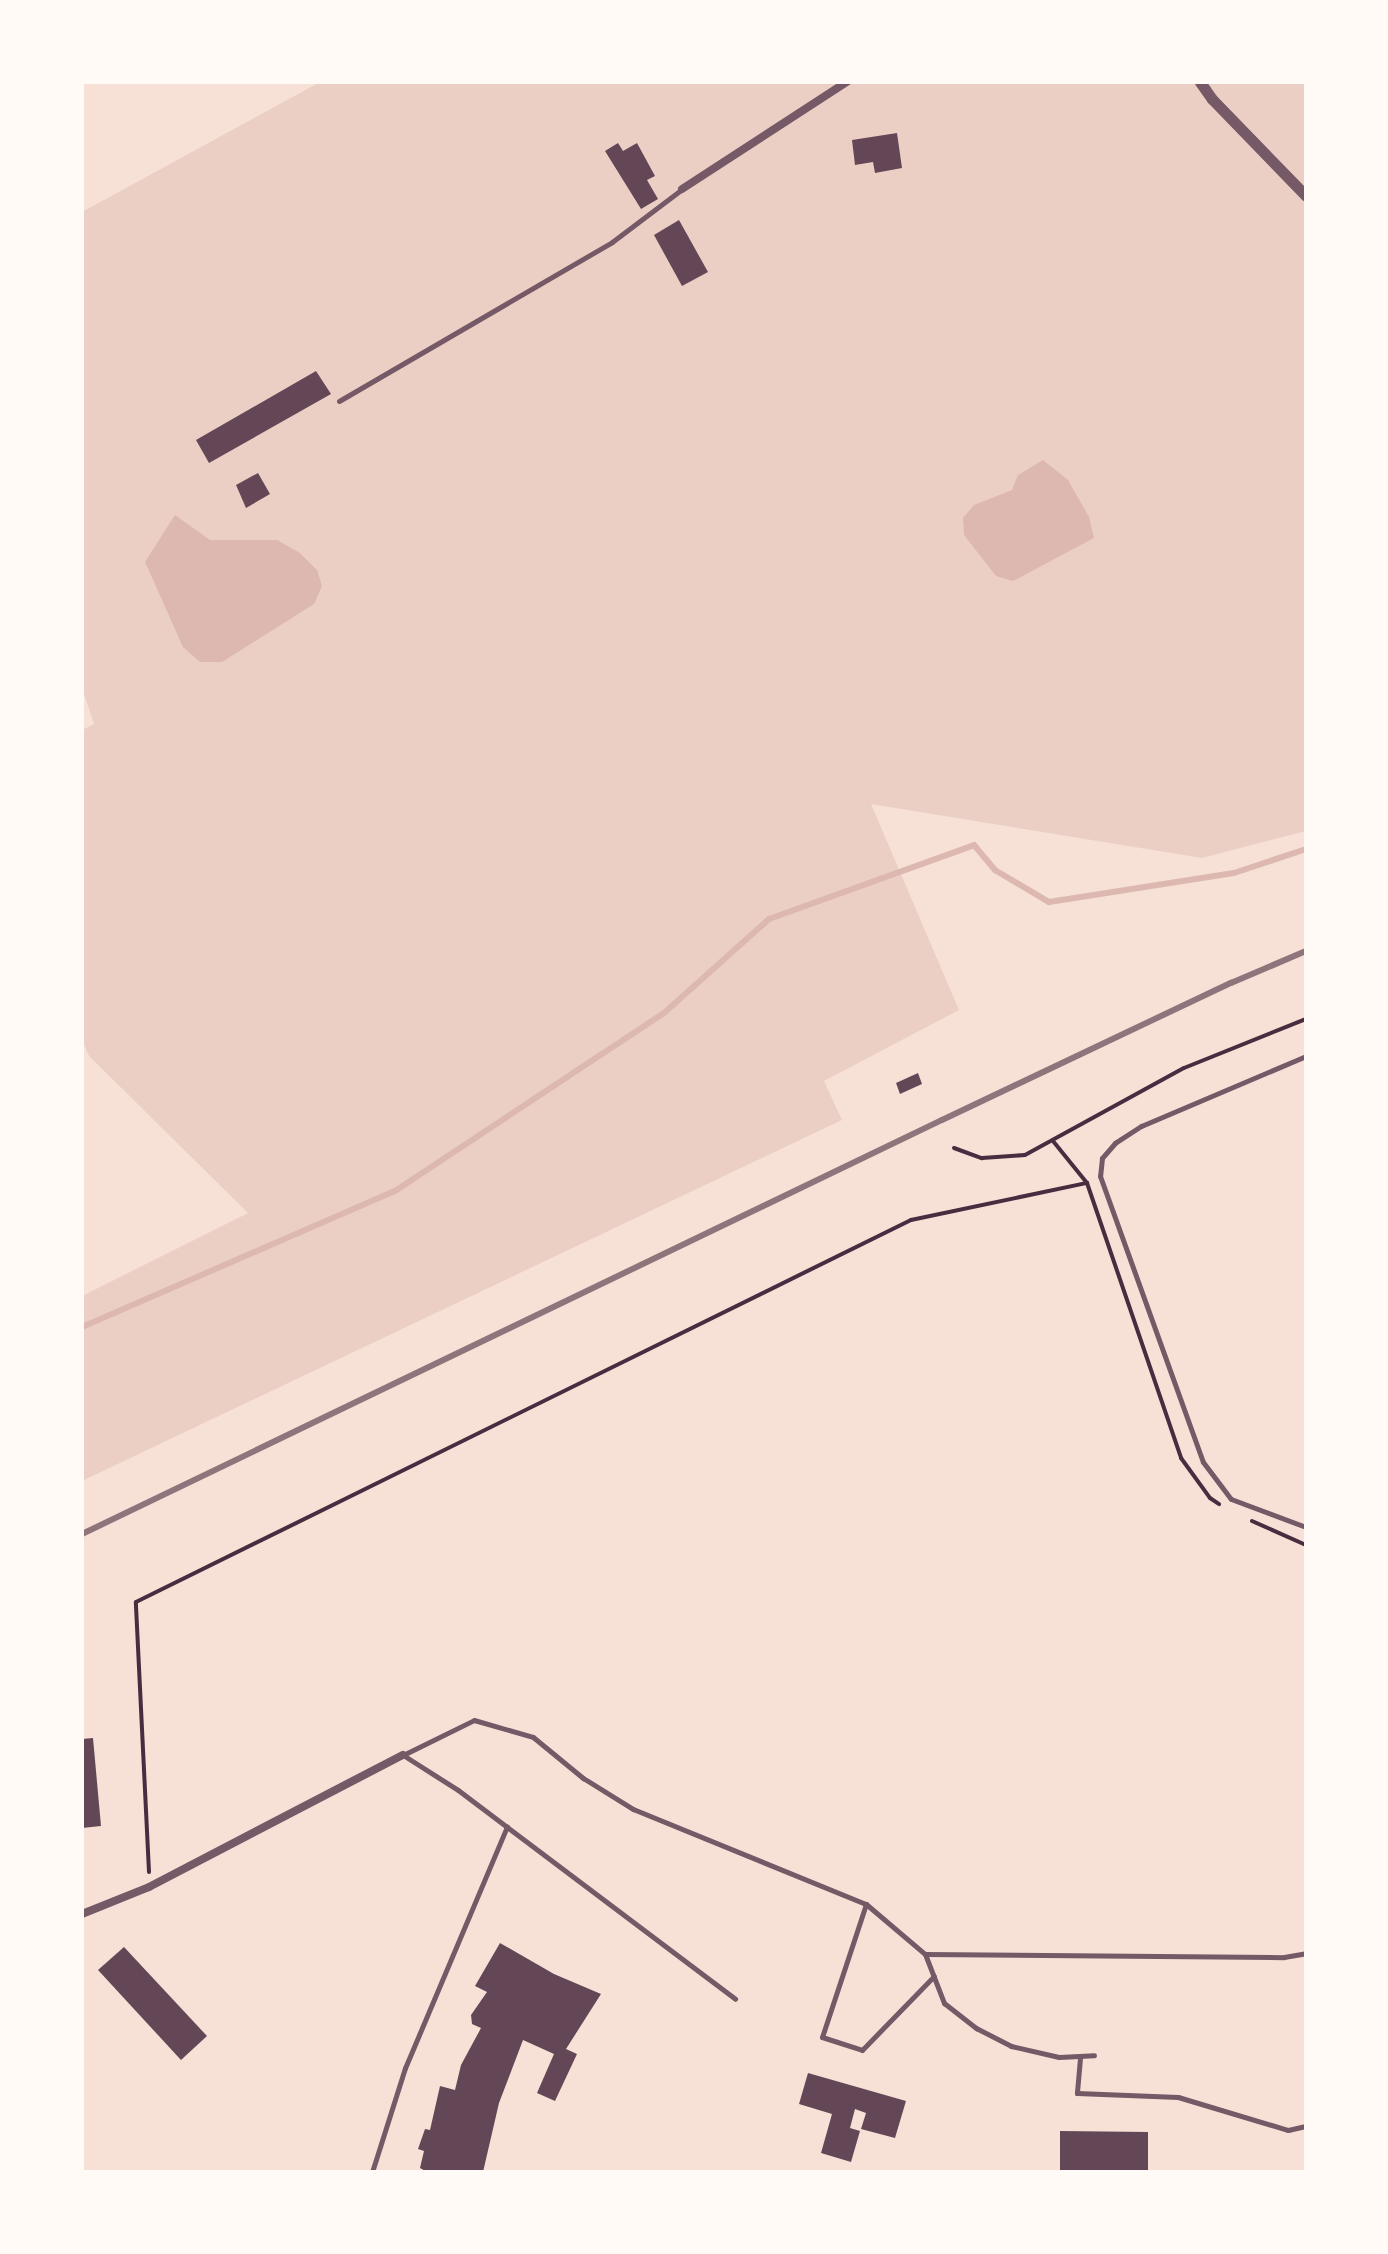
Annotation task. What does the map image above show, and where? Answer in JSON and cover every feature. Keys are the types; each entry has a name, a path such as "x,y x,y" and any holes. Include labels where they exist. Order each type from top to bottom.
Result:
{"street":[{"path":"682,189 847,82"},
{"path":"1200,82 1212,99 1306,196"},
{"path":"82,1914 149,1887 403,1755"}],"lane":[{"path":"339,401 612,242 682,189"},
{"path":"1306,1056 1141,1126 1115,1143 1102,1158 1100,1176 1203,1462 1231,1499 1306,1527"},
{"path":"735,1999 507,1827 403,1755 474,1720 533,1737 583,1778 633,1809 866,1904 925,1954 944,2003 976,2028 1011,2046 1059,2057 1094,2055"},
{"path":"372,2172 405,2068 507,1827"},
{"path":"866,1904 822,2037 862,2050 934,1976"},
{"path":"925,1954 1284,1957 1306,1953"},
{"path":"1080,2058 1077,2093 1178,2097 1288,2130 1306,2126"}],"path":[{"path":"954,1148 982,1158 1025,1155 1184,1068 1306,1019"},
{"path":"149,1887 136,1602 911,1220 1087,1183"}],"shaded area":[{"path":"320,82 1306,82 1306,831 1202,858 871,804 959,1010 824,1081 842,1120 82,1481 82,1296 248,1213 89,1056 82,1039 82,730 94,724 82,688 82,212"},
{"path":"1043,460 1068,480 1089,517 1094,538 1013,581 996,576 964,535 963,518 974,505 1012,490 1018,475"},
{"path":"175,515 210,540 277,540 300,553 317,570 322,586 314,604 222,662 200,662 183,647 145,562"}],"building":[{"path":"897,133 902,168 875,173 873,162 855,165 852,140"},
{"path":"618,143 623,151 637,143 655,176 647,180 658,199 641,209 605,151"},
{"path":"679,220 708,272 682,286 654,235"},
{"path":"316,371 331,394 209,463 196,440"},
{"path":"258,473 270,494 246,508 236,485"},
{"path":"918,1073 922,1084 900,1094 896,1083"},
{"path":"93,1738 101,1826 82,1828 82,1739"},
{"path":"500,1943 554,1974 601,1994 566,2049 577,2054 555,2101 537,2093 554,2054 523,2040 499,2103 483,2172 427,2172 420,2168 424,2151 418,2149 425,2129 430,2130 440,2086 455,2090 461,2065 481,2028 472,2024 471,2015 487,1992 475,1986"},
{"path":"124,1947 207,2036 181,2060 98,1970"},
{"path":"808,2073 906,2101 895,2138 861,2129 866,2113 855,2109 850,2128 860,2131 851,2162 821,2153 832,2114 799,2104"},
{"path":"1060,2131 1148,2132 1148,2172 1060,2172"}],"waterway":[{"path":"82,1327 395,1191 664,1013 769,919 974,845 995,870 1049,902 1234,873 1306,849"}],"railway":[{"path":"82,1534 942,1120 1231,983 1306,951"}]}
